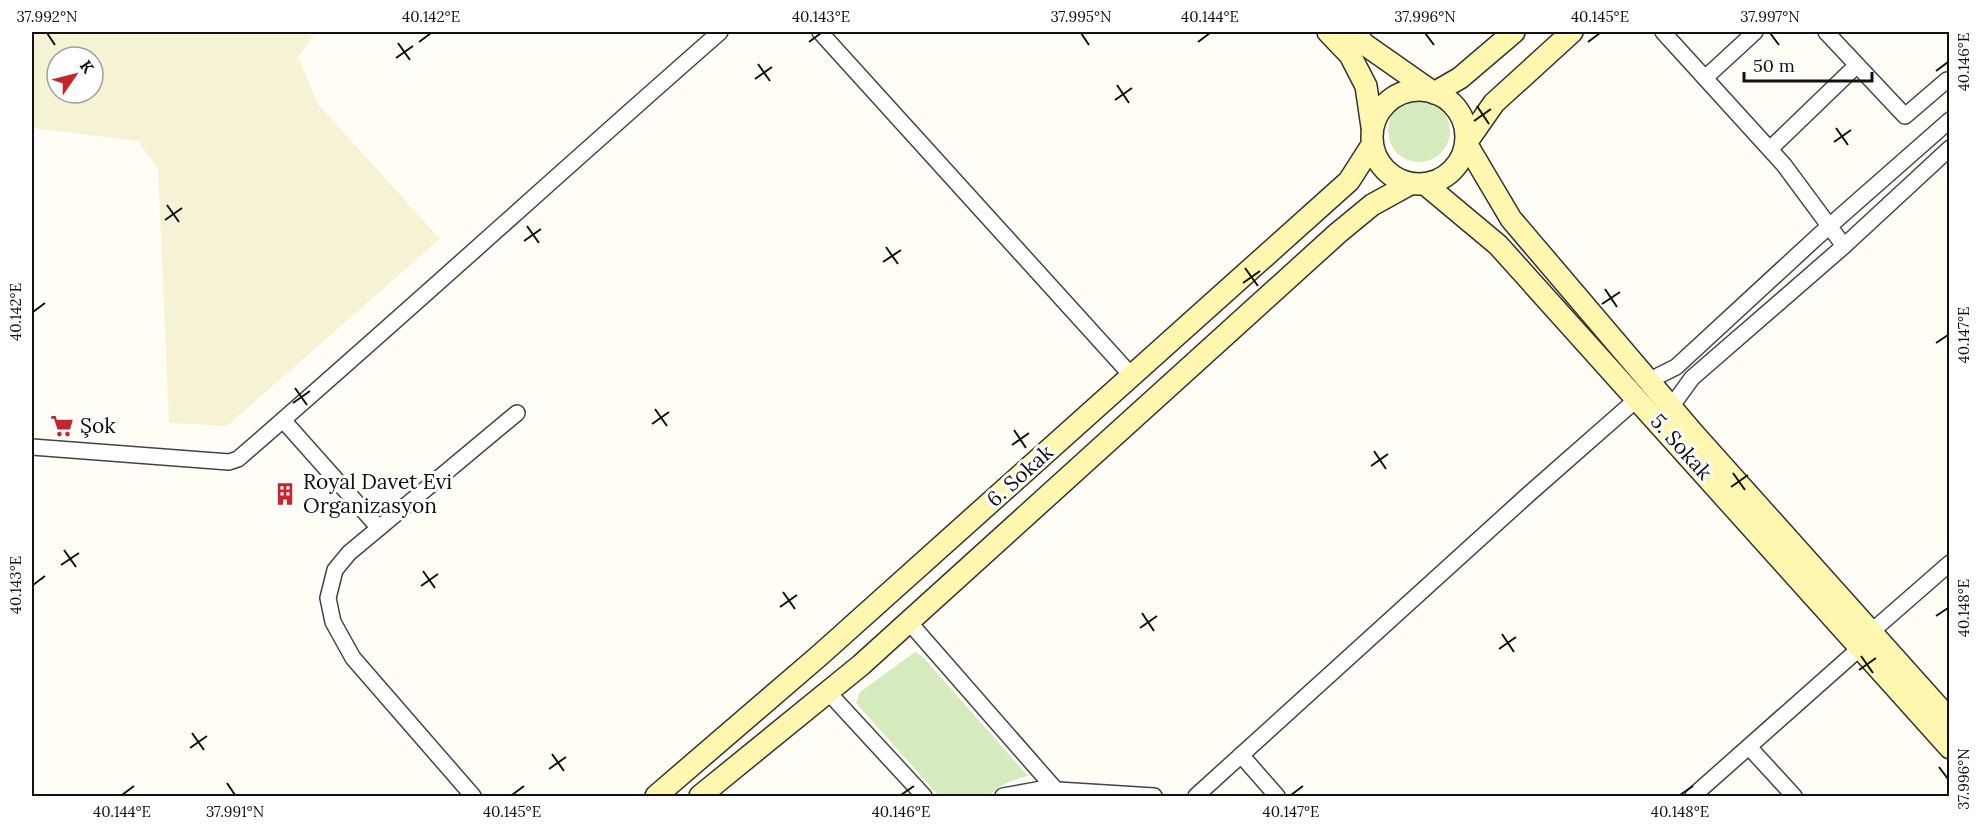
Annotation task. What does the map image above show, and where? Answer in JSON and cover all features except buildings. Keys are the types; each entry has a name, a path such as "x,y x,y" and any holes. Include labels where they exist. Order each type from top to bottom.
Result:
{"street":[{"path":"32,447 229,462 238,459 375,341 575,159 720,32"},
{"path":"820,32 1131,375"},
{"path":"1328,32 1350,55 1366,86 1376,157 1384,169 1396,179 1418,184 1440,180 1452,171 1462,158 1466,143 1465,127 1459,112 1448,100 1434,93 1364,44 1354,32"},
{"path":"1372,136 1378,112 1389,100 1402,93 1418,90 1434,93 1460,78 1514,32"},
{"path":"1466,143 1494,103 1572,32"},
{"path":"1663,32 1785,165 1844,246"},
{"path":"1706,78 1755,32"},
{"path":"1826,32 1905,116 1947,80"},
{"path":"1770,149 1856,66"},
{"path":"1648,381 1676,367 1829,226 1950,120"},
{"name":"6. Sokak","path":"656,796 820,655 1349,181 1372,136"},
{"name":"5. Sokak","path":"1466,143 1511,219 1671,407 1754,516"},
{"path":"1671,407 1692,378 1844,246 1950,148"},
{"name":"6. Sokak","path":"700,796 828,692 909,622 1338,233 1372,205 1418,184"},
{"name":"5. Sokak","path":"1418,184 1498,245 1637,399 1754,516 1866,640 1950,748"},
{"path":"1196,796 1637,399"},
{"path":"473,796 353,658 333,622 328,598 335,570 349,553 516,413"},
{"path":"283,420 379,528"},
{"path":"1693,796 1950,563"},
{"path":"909,622 1056,790"},
{"name":"5. Sokak","path":"1866,640 1950,720"},
{"path":"828,692 924,796"},
{"path":"1749,747 1794,796"},
{"path":"1241,755 1277,796"},
{"path":"1003,796 1021,792 1056,790 1154,796"}],"shaded area":[{"path":"32,32 316,32 298,57 318,104 440,239 227,426 169,423 158,169 138,141 32,128"}],"green space":[{"path":"1413,100 1425,100 1441,109 1448,119 1450,131 1448,143 1441,153 1425,162 1413,162 1402,157 1393,148 1388,137 1388,125 1393,114 1402,105"},
{"path":"915,652 923,657 1028,776 997,788 989,796 939,796 856,703 860,692"}],"place":[{"name":"Şok","path":"62,426"},
{"name":"Royal Davet Evi Organizasyon","path":"285,494"}]}
